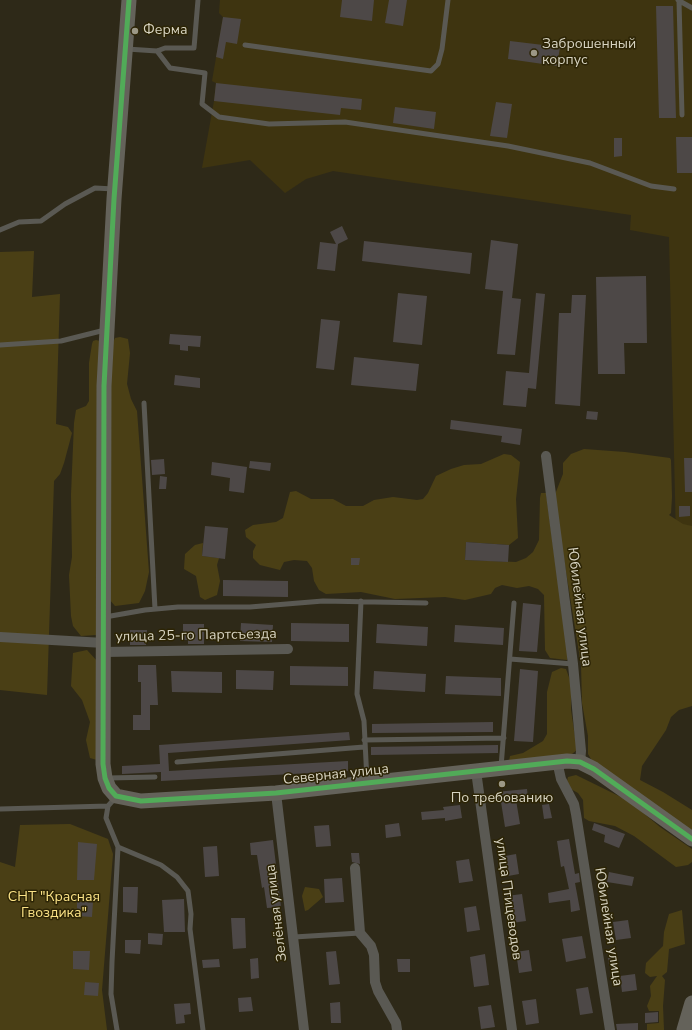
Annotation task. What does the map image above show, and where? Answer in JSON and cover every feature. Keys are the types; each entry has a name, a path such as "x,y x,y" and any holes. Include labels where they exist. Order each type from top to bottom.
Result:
{"street":[{"path":"112,801 105,778 103,764 104,386 115,189 129,0"},
{"name":"Юбилейная улица","path":"546,456 573,664 581,751 580,762"},
{"name":"улица 25-го Партсъезда","path":"0,637 104,647 288,649"},
{"name":"Юбилейная улица","path":"557,761 560,779 574,804 576,814 610,1030"},
{"name":"Северная улица","path":"112,801 141,801 276,793 367,784 557,761 580,762 614,782 692,839"},
{"name":"улица Птицеводов","path":"476,771 512,1030"},
{"name":"Зелёная улица","path":"276,793 304,1030"},
{"path":"355,868 360,933 373,950 378,991 396,1023 397,1030"},
{"path":"684,1030 692,1003"}],"lane":[{"path":"126,49 157,51 165,48 194,48 198,0"},
{"path":"245,45 431,71 438,64 442,50 448,0"},
{"path":"679,0 692,8"},
{"path":"679,0 682,115"},
{"path":"157,51 170,68 205,73 202,104 220,117 269,124 345,122 508,146 590,163 650,186 674,189"},
{"path":"0,230 19,222 41,221 65,204 95,188 115,189"},
{"path":"0,345 61,341 107,330"},
{"path":"144,403 155,609"},
{"path":"104,617 155,609 216,606 250,607 323,601 426,602"},
{"path":"362,601 358,694 364,722 364,747 367,784"},
{"path":"501,768 514,603"},
{"path":"510,659 573,664"},
{"path":"364,740 504,738"},
{"path":"177,762 364,747"},
{"path":"105,778 155,777"},
{"path":"0,809 112,801 106,818 118,848 111,994 117,1030"},
{"path":"118,848 161,865 177,877 188,891 191,914 190,929 204,1030"},
{"path":"294,937 360,933"}],"shaded area":[{"path":"220,0 692,0 692,583 677,582 669,237 630,230 631,215 333,171 306,179 285,193 250,160 202,168 216,83 212,81 223,17 219,13"}],"green space":[{"path":"34,251 32,297 60,294 56,424 68,427 72,433 60,474 54,481 47,695 0,690 0,252"},
{"path":"120,337 128,339 130,353 127,384 131,399 137,411 149,572 145,591 139,603 115,606 109,599 111,347 115,338"},
{"path":"93,341 100,341 96,635 81,636 73,626 71,616 69,575 72,557 71,495 74,423 76,410 86,406 89,401 89,363 92,344"},
{"path":"584,449 625,452 670,458 672,497 671,513 669,515 683,524 692,526 692,706 679,710 671,717 666,730 642,766 640,780 692,810 692,832 594,764 588,754 588,736 582,703 581,665 554,497 563,474 563,463 571,454"},
{"path":"504,454 511,455 520,462 516,499 518,538 509,545 466,542 465,560 516,562 526,558 533,552 539,540 540,498 541,493 546,493 568,657 567,660 550,658 545,650 544,595 538,589 529,586 517,588 502,585 495,588 491,594 465,600 445,597 395,599 361,592 326,594 319,590 314,581 312,568 307,561 294,560 284,562 280,570 260,565 253,558 253,551 256,545 246,537 245,530 253,525 276,522 283,518 290,492 296,491 311,499 333,499 346,506 363,506 374,500 393,497 417,500 423,499 428,493 436,476 464,465 481,464"},
{"path":"203,543 202,556 219,558 217,565 220,581 217,595 205,600 200,597 196,576 184,569 185,554 195,545"},
{"path":"87,650 98,662 97,760 90,758 86,740 90,722 82,700 71,686 73,653"},
{"path":"561,668 566,669 571,683 571,710 577,750 568,757 509,761 510,756 523,753 543,741 547,734 547,692 552,672"},
{"path":"576,775 629,801 660,827 692,849 692,862 688,865 676,867 634,836 615,826 589,821 584,818 583,800 578,793 571,789 567,781 568,777"},
{"name":"СНТ \"Красная Гвоздика\"","path":"70,824 108,839 113,854 102,990 107,1030 0,1030 0,862 15,867 20,825"},
{"path":"305,887 319,889 323,897 305,911 302,896"},
{"path":"682,910 685,944 669,949 667,972 662,976 665,980 663,1006 664,1030 647,1030 647,1024 659,1023 659,1011 649,1011 647,1006 651,996 650,986 657,976 650,977 645,973 646,963 663,946 664,932 669,914"}],"building":[{"path":"342,0 374,0 372,21 340,17"},
{"path":"389,0 407,0 403,26 385,23"},
{"path":"656,6 673,6 676,118 659,118"},
{"path":"223,17 241,19 237,44 226,42 223,59 216,57"},
{"path":"510,41 560,47 557,66 508,59"},
{"path":"216,83 362,99 361,110 341,108 340,115 214,101"},
{"path":"496,102 512,104 507,138 490,136"},
{"path":"395,107 436,112 434,129 393,123"},
{"path":"676,137 692,137 692,173 677,173"},
{"path":"614,138 622,138 622,156 614,157"},
{"path":"342,226 348,239 338,244 335,271 317,269 320,242 336,244 330,232"},
{"path":"491,240 518,244 512,298 521,299 515,355 497,354 503,291 485,289"},
{"path":"364,241 472,253 470,274 362,261"},
{"path":"646,276 647,343 624,343 625,374 598,374 596,277"},
{"path":"398,293 427,296 422,345 393,342"},
{"path":"536,293 545,294 536,389 528,388 526,407 503,405 506,371 529,373"},
{"path":"572,295 586,295 580,406 555,404 559,313 571,313"},
{"path":"321,319 340,321 334,370 316,368"},
{"path":"170,334 201,336 200,347 188,346 188,351 180,350 180,345 169,344"},
{"path":"354,357 419,364 416,391 351,385"},
{"path":"175,375 200,378 200,388 174,385"},
{"path":"587,411 598,412 597,420 586,419"},
{"path":"451,420 522,429 520,445 501,442 502,436 450,429"},
{"path":"684,458 692,458 692,492 685,492"},
{"path":"164,459 165,474 152,475 151,460"},
{"path":"250,461 271,463 270,471 249,468"},
{"path":"212,462 247,467 244,493 229,491 230,478 211,475"},
{"path":"160,476 167,477 166,489 159,489"},
{"path":"679,506 690,506 690,516 679,517"},
{"path":"205,526 228,528 225,559 202,556"},
{"path":"466,542 509,545 508,562 465,560"},
{"path":"351,558 360,558 359,565 351,565"},
{"path":"223,580 288,581 288,597 223,596"},
{"path":"523,603 541,605 537,652 519,651"},
{"path":"241,623 273,625 272,642 240,641"},
{"path":"291,623 349,624 349,642 291,641"},
{"path":"183,624 204,624 204,644 188,644 188,640 183,640"},
{"path":"377,624 428,627 427,646 376,643"},
{"path":"455,625 504,628 503,645 454,642"},
{"path":"130,630 147,630 146,645 130,645"},
{"path":"138,665 156,665 158,705 150,705 150,730 133,730 133,715 141,715 141,682 138,682"},
{"path":"290,666 348,667 348,686 290,685"},
{"path":"520,669 538,671 533,742 514,741"},
{"path":"236,670 274,671 273,690 236,689"},
{"path":"171,671 222,672 222,693 172,692"},
{"path":"374,671 426,674 425,692 373,689"},
{"path":"446,676 501,678 501,696 445,694"},
{"path":"493,722 493,732 372,733 372,724"},
{"path":"349,732 350,740 168,753 169,771 348,761 348,771 161,781 161,772 122,774 122,766 160,764 159,745"},
{"path":"498,745 498,753 371,755 371,747"},
{"path":"527,789 528,799 516,800 520,824 505,827 501,802 497,802 496,792"},
{"path":"549,804 552,818 544,819 542,805"},
{"path":"460,805 462,818 445,821 445,818 422,820 421,812 444,810 443,807"},
{"path":"399,823 401,836 386,838 385,825"},
{"path":"594,823 625,834 619,848 604,842 605,835 592,830"},
{"path":"329,825 331,846 316,847 314,826"},
{"path":"569,839 575,874 579,873 580,882 575,883 580,910 571,912 570,900 549,903 548,893 569,889 564,866 561,867 557,841"},
{"path":"273,840 281,907 267,908 264,887 262,888 257,855 251,855 250,843"},
{"path":"78,842 97,844 94,880 77,880"},
{"path":"217,846 219,876 205,877 203,847"},
{"path":"351,853 359,853 360,864 352,862"},
{"path":"516,854 519,874 508,876 505,856"},
{"path":"469,859 473,881 459,883 456,861"},
{"path":"609,872 634,877 632,886 607,882"},
{"path":"342,878 344,902 325,903 324,879"},
{"path":"123,887 138,887 137,913 123,912"},
{"path":"522,894 526,921 511,923 507,896"},
{"path":"184,899 185,932 164,932 162,900"},
{"path":"77,902 93,902 92,917 77,916"},
{"path":"476,906 480,930 467,932 464,908"},
{"path":"231,918 245,918 246,948 233,949"},
{"path":"628,920 631,938 616,940 613,922"},
{"path":"148,933 163,934 162,945 148,944"},
{"path":"582,936 586,958 566,962 562,939"},
{"path":"125,940 141,940 140,954 125,953"},
{"path":"529,950 532,971 519,973 516,952"},
{"path":"73,951 90,951 89,970 73,969"},
{"path":"336,951 340,984 329,985 326,952"},
{"path":"485,954 489,985 474,987 470,957"},
{"path":"617,957 618,964 609,965 608,958"},
{"path":"258,958 259,978 251,979 250,959"},
{"path":"219,959 220,967 203,968 202,960"},
{"path":"397,959 410,959 410,972 398,972"},
{"path":"635,974 637,990 622,992 620,976"},
{"path":"85,982 99,983 98,996 84,995"},
{"path":"588,987 593,1013 580,1015 576,989"},
{"path":"251,997 253,1011 239,1012 238,998"},
{"path":"536,999 539,1023 526,1025 522,1001"},
{"path":"340,1002 341,1023 331,1023 330,1003"},
{"path":"190,1003 191,1014 184,1015 185,1023 176,1024 174,1004"},
{"path":"491,1005 495,1027 481,1029 478,1007"},
{"path":"658,1012 658,1022 645,1023 645,1013"},
{"path":"638,1023 638,1030 617,1030 616,1024"}],"cycle path":[{"path":"129,0 114,199 104,386 103,764 105,778 109,788 116,796 141,801 276,793 567,761 580,762 594,769 692,839"}],"place":[{"name":"Ферма","path":"135,31"},
{"name":"Заброшенный корпус","path":"534,53"},
{"name":"По требованию","path":"502,784"}]}
